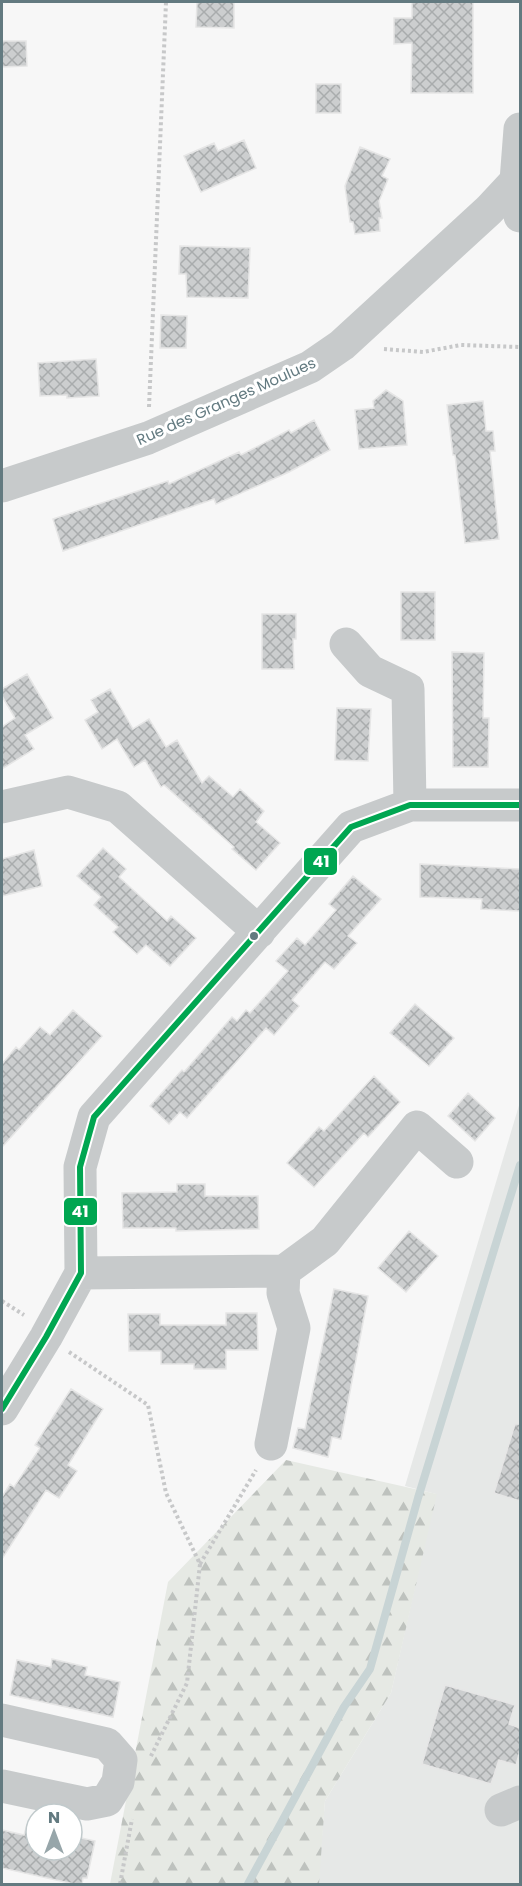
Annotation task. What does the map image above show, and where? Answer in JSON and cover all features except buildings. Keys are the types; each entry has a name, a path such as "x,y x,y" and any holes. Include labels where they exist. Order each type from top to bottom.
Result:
{"street":[{"path":"520,129 516,181 520,216"},
{"name":"Rue des Granges Moulues","path":"2,486 148,438 310,367 342,345 489,210 516,181"},
{"path":"346,644 370,671 408,689 410,806"},
{"path":"2,807 68,792 118,807 259,932"},
{"path":"2,1408 46,1337 81,1273 80,1167 94,1117 351,827 410,806 520,805"},
{"path":"81,1273 285,1271 325,1241 417,1127 457,1162"},
{"path":"271,1444 294,1329 283,1293 285,1271"},
{"path":"2,1720 107,1744 121,1760 118,1782 107,1800 87,1804 2,1786"}],"path":[{"path":"148,438 166,2"},
{"path":"342,345 423,352 461,345 520,347"},
{"path":"46,1337 148,1405 166,1493 200,1564"},
{"path":"148,1763 187,1683 200,1564 271,1444"},
{"path":"120,1884 132,1817"}],"shaded area":[{"path":"520,1102 520,1884 318,1884 325,1801 391,1693 436,1494 405,1486"}],"green space":[{"path":"286,1460 437,1494 391,1693 325,1801 319,1884 110,1884 168,1582"}],"waterway":[{"path":"248,1884 344,1707 370,1669 418,1498 520,1165"}],"transit line":[{"name":"41","path":"2,1409 46,1337 81,1273 80,1167 94,1117 351,827 410,805 520,805"}]}
